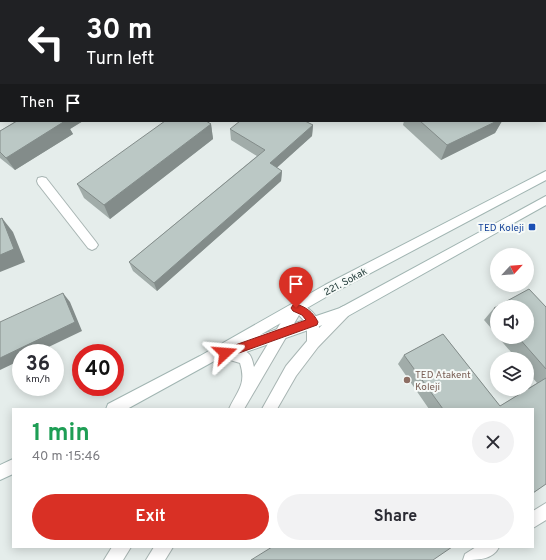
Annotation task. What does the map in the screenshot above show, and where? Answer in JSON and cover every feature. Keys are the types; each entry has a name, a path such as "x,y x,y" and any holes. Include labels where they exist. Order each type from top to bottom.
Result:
{"street":[{"name":"221. Sokak","path":"205,360 329,289 546,175"},
{"path":"42,181 92,245"},
{"path":"115,408 205,360 344,312 546,200"},
{"path":"237,408 296,308 305,312 313,322 314,343"},
{"path":"270,408 291,371 314,343 344,312"},
{"path":"225,353 238,355 245,359 250,373 247,392"},
{"path":"0,473 12,467"},
{"path":"534,519 546,512"},
{"path":"112,560 122,548"},
{"path":"154,560 163,548"},
{"path":"471,560 489,548"}],"building":[{"path":"15,122 63,122 6,158 0,152 0,131"},
{"path":"164,122 208,122 211,124 104,205 77,184"},
{"path":"239,122 307,122 313,125 270,163 282,171 154,283 129,262 265,150 230,129"},
{"path":"421,122 495,122 447,145"},
{"path":"2,218 14,249 0,255 0,219"},
{"path":"523,292 532,292 546,307 546,369 534,355 534,352 531,352 524,344 534,344 534,300 509,300"},
{"path":"63,293 75,322 29,344 12,344 12,352 0,358 0,322"},
{"path":"443,334 490,393 490,396 492,396 500,406 516,396 534,396 534,385 546,378 546,484 534,492 534,408 442,408 404,355"},
{"path":"270,548 451,548 433,560 251,560"}],"place":[{"name":"TED Koleji","path":"532,227"},
{"name":"TED Atakent Koleji","path":"407,380"}],"route":[{"path":"225,353 313,322 310,316 296,308"}]}
